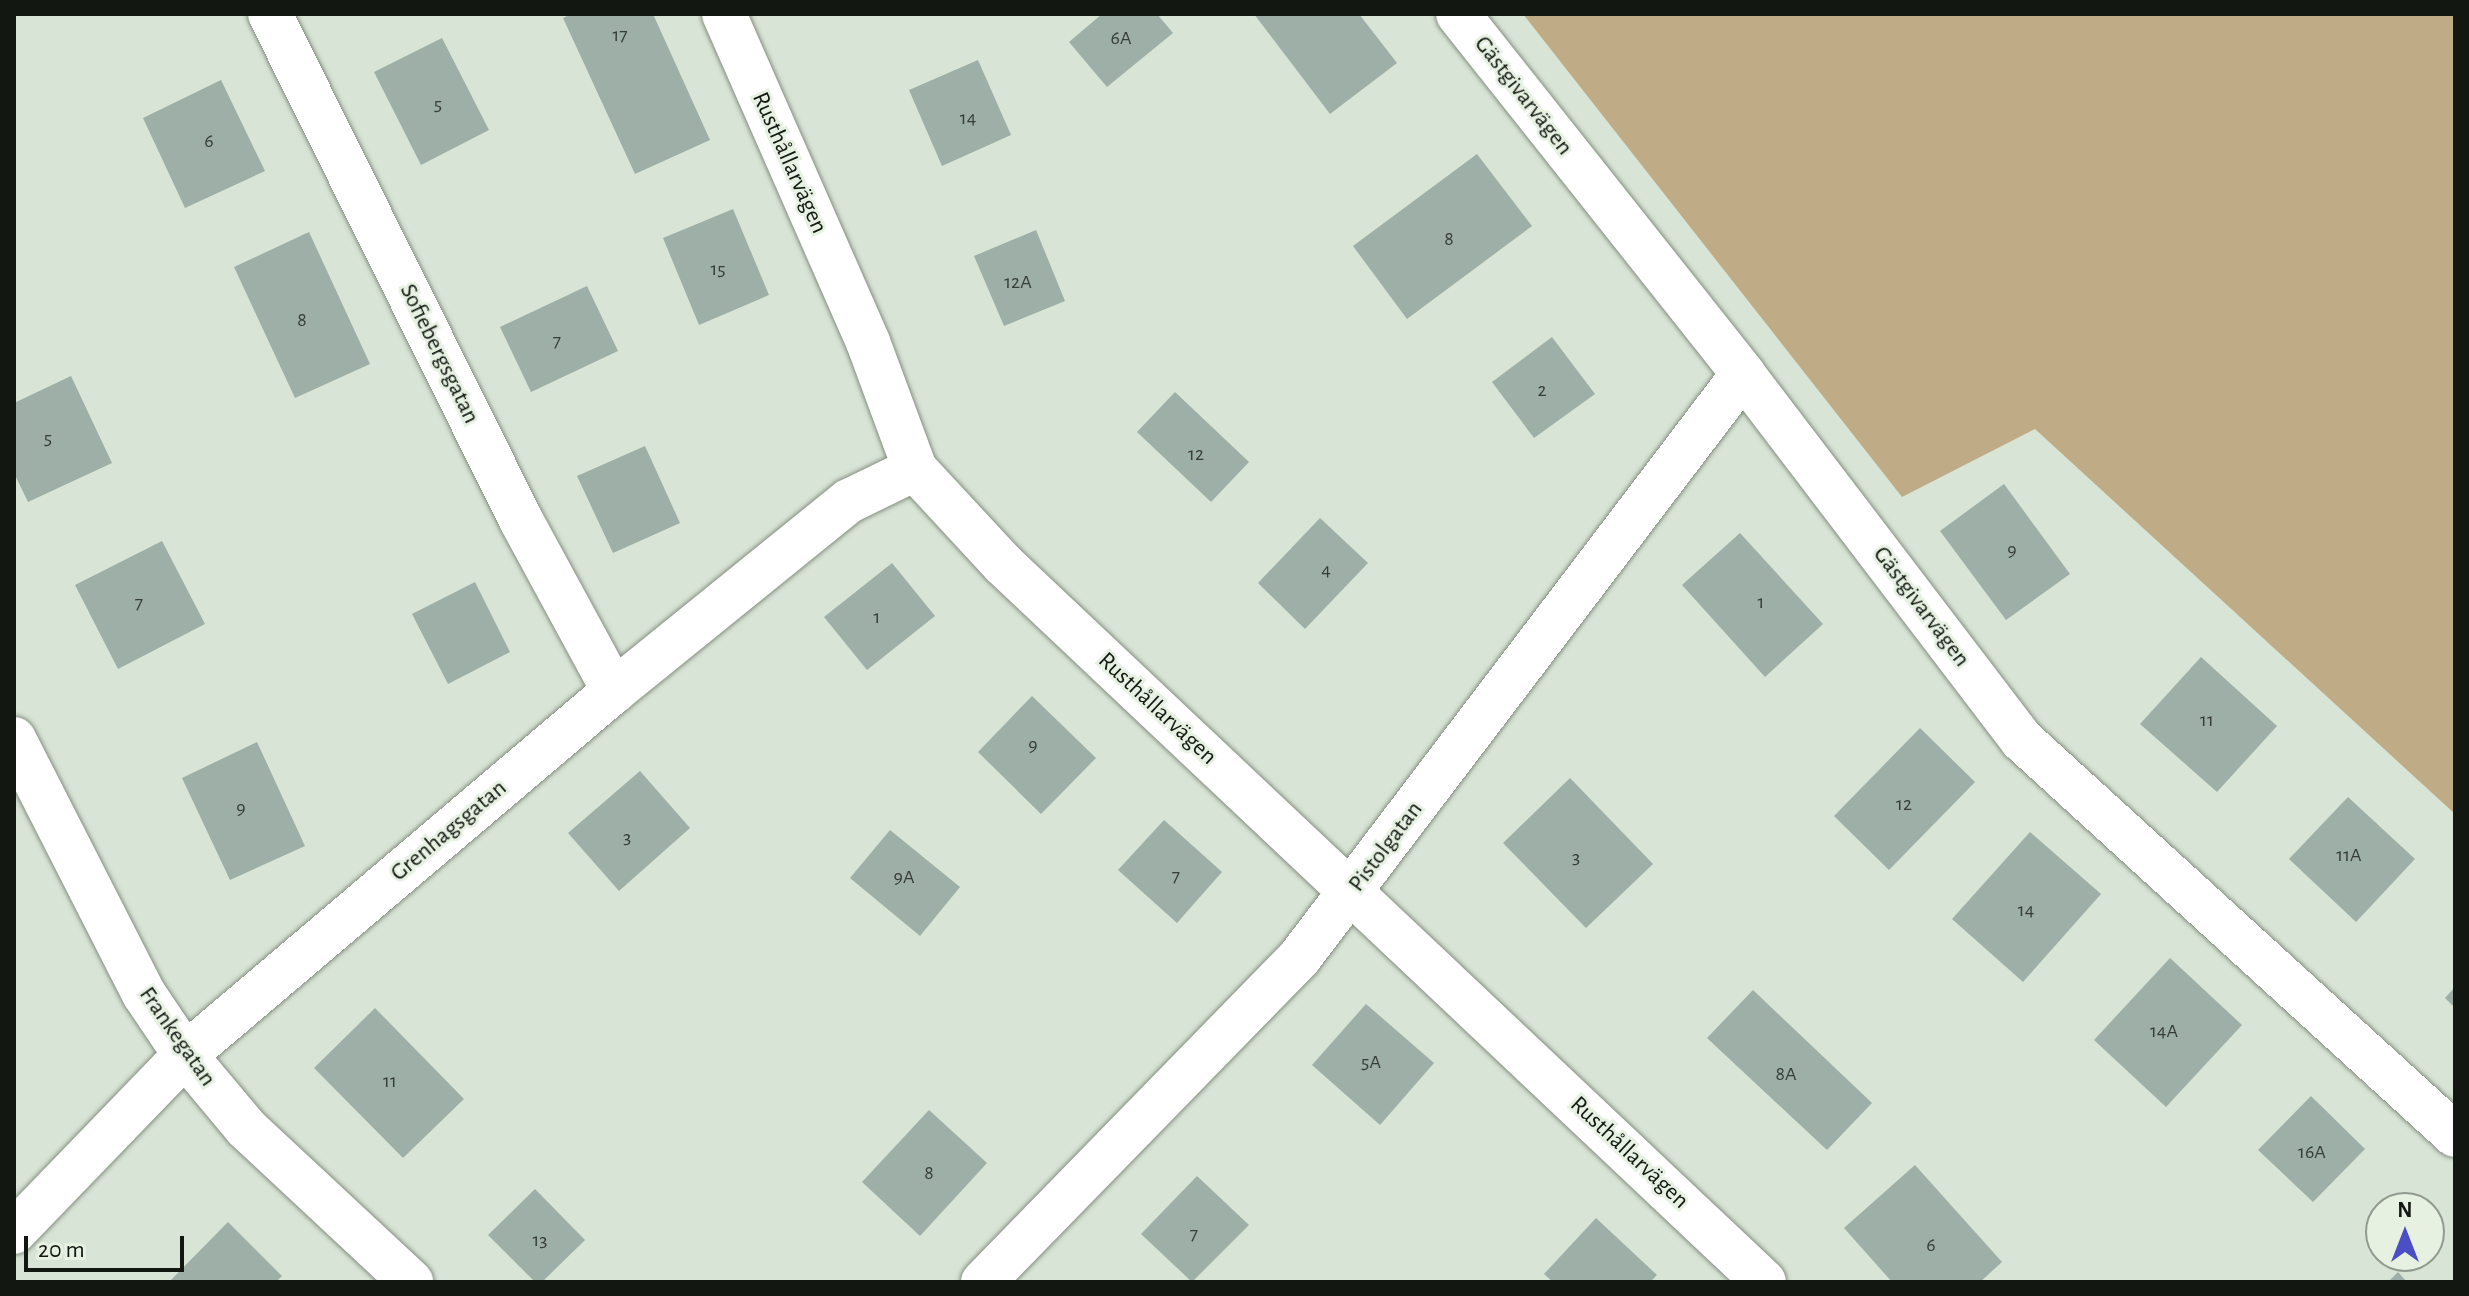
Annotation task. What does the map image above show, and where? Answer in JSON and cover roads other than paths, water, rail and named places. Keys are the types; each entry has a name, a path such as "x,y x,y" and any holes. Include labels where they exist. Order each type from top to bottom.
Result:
{"street":[{"name":"Sofiebergsgatan","path":"270,14 521,520 614,691"},
{"name":"Rusthållarvägen","path":"724,14 868,342 915,469 1003,564 1764,1282"},
{"name":"Gästgivarvägen","path":"1458,14 1743,374 2022,740 2455,1135"},
{"name":"Pistolgatan","path":"983,1282 1300,957 1352,893 1743,374"},
{"name":"Grenhagsgatan","path":"14,1232 185,1055 614,691 849,501 915,469"},
{"name":"Frankegatan","path":"14,739 144,994 185,1055 246,1128 411,1282"}]}
